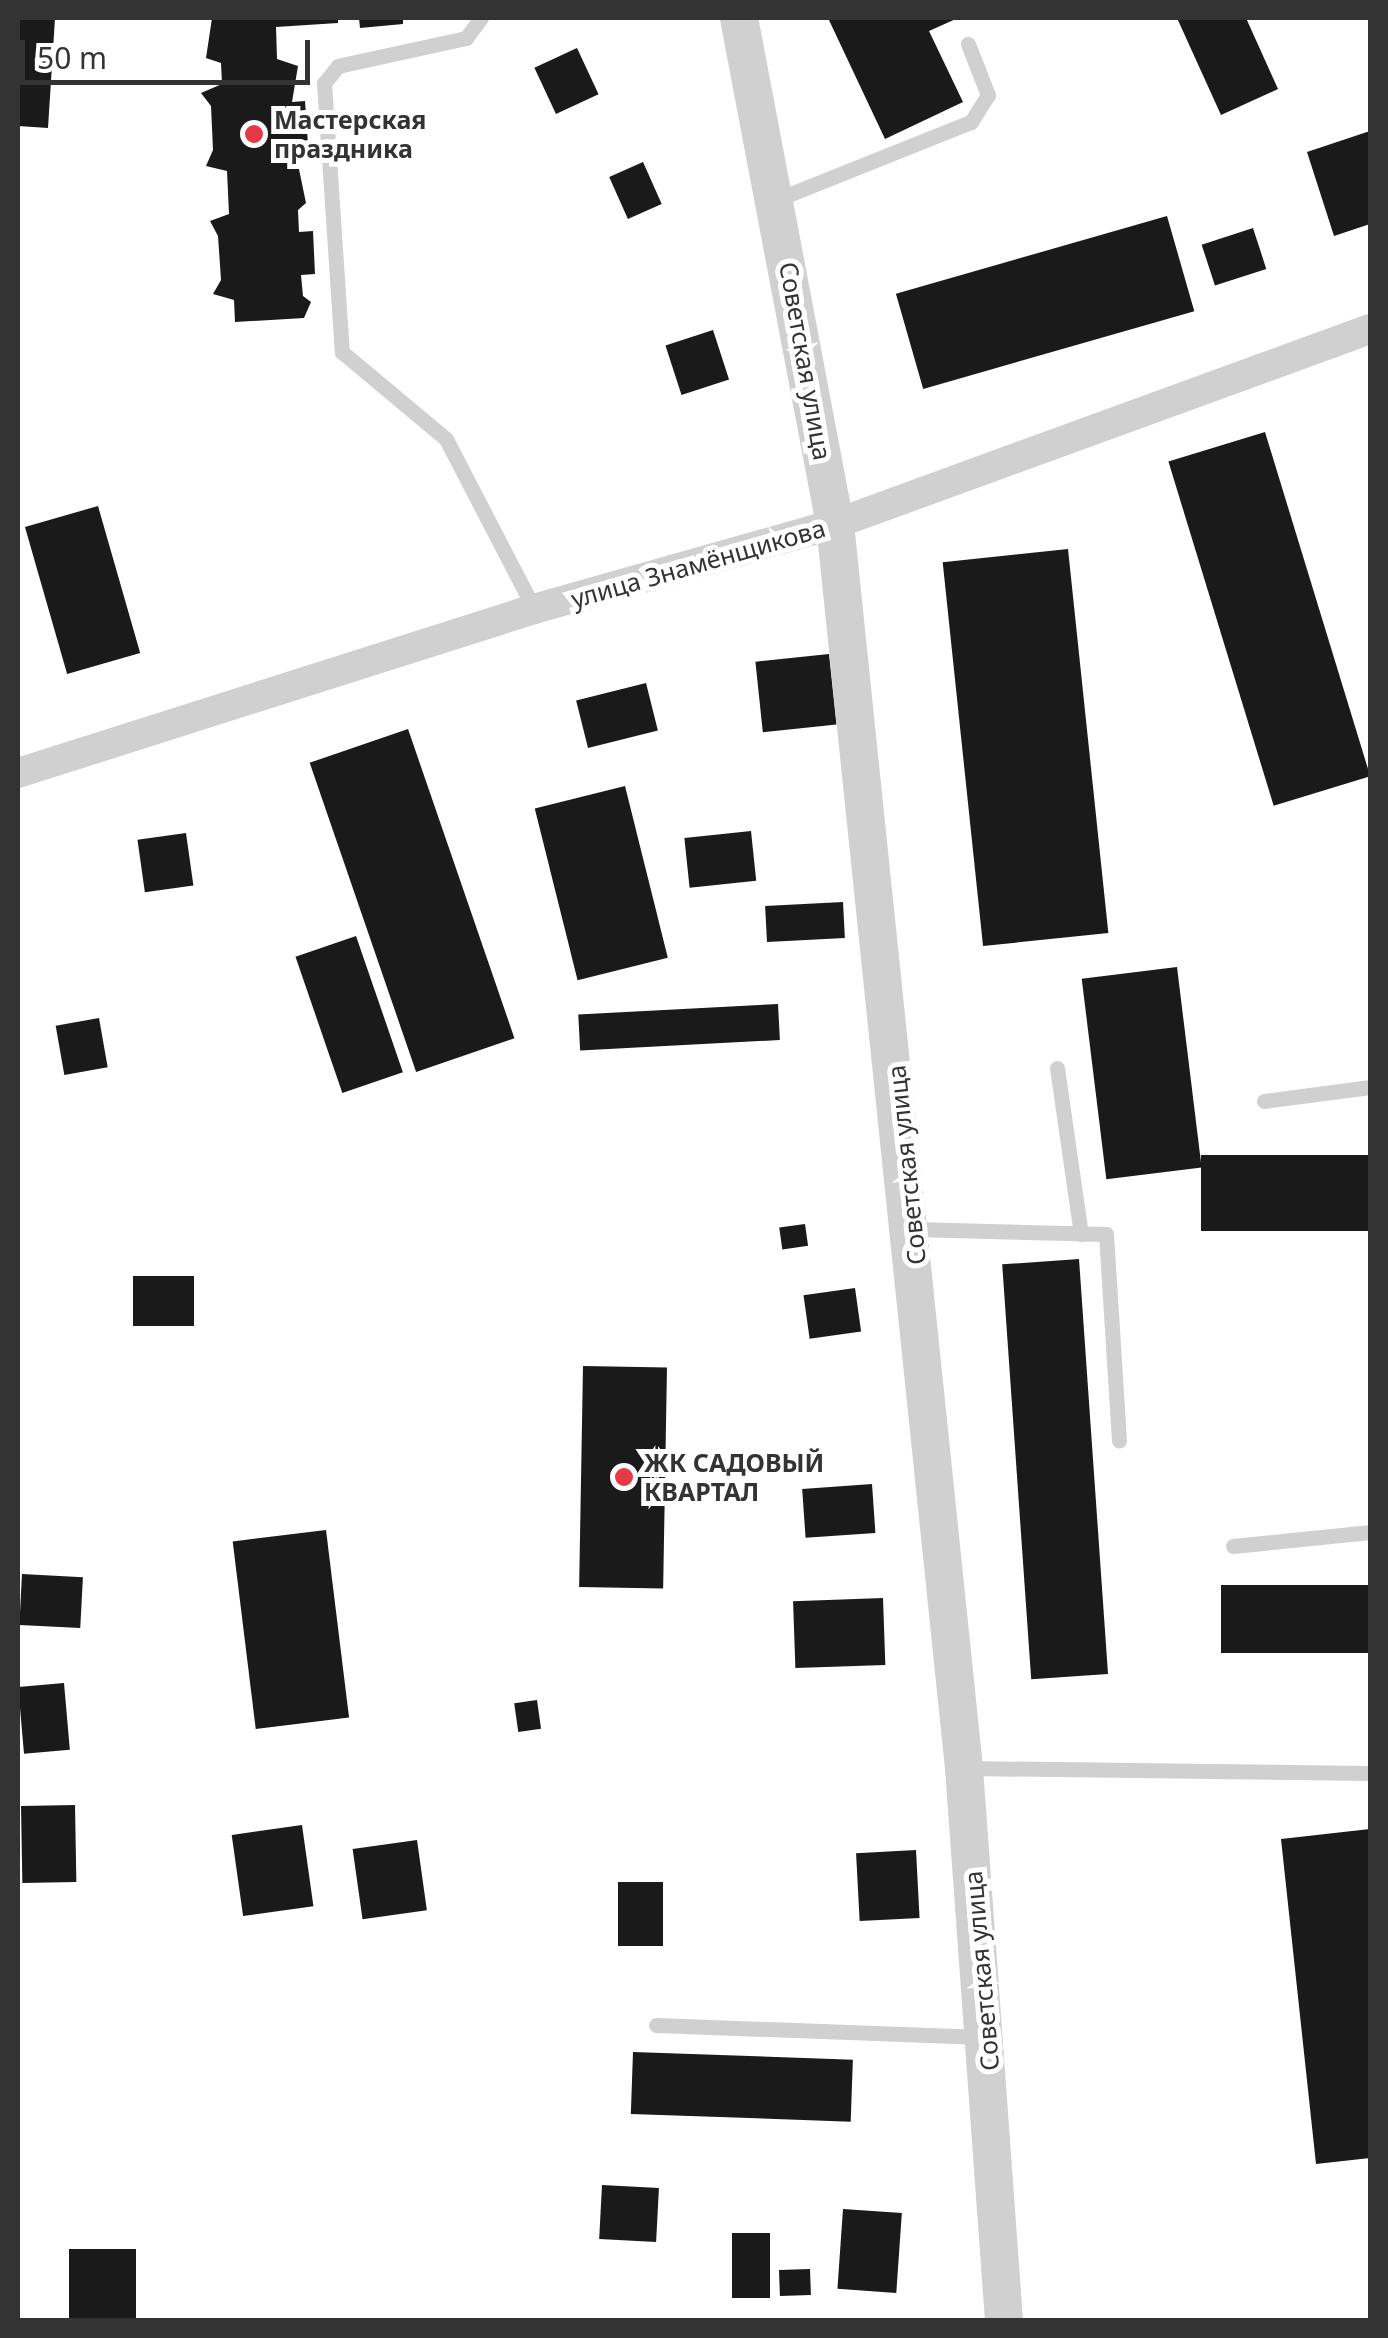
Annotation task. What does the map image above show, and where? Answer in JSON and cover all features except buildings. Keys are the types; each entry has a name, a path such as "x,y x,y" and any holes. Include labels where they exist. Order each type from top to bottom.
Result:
{"street":[{"name":"Советская улица","path":"738,18 778,198 835,524 913,1229 964,1768 988,2037 1004,2320"},
{"name":"улица Знамёнщикова","path":"18,773 534,609 835,524 1370,329"}],"lane":[{"path":"481,18 466,38 338,66 324,83 342,352 446,439 534,609"},
{"path":"778,198 970,122 988,95 968,44"},
{"path":"1057,1068 1082,1234"},
{"path":"1264,1101 1370,1087"},
{"path":"913,1229 1106,1234 1118,1442"},
{"path":"1233,1546 1370,1532"},
{"path":"964,1768 1370,1774"},
{"path":"656,2025 988,2037"}],"place":[{"name":"Мастерская праздника","path":"254,134"},
{"name":"ЖК САДОВЫЙ КВАРТАЛ","path":"624,1477"}]}
